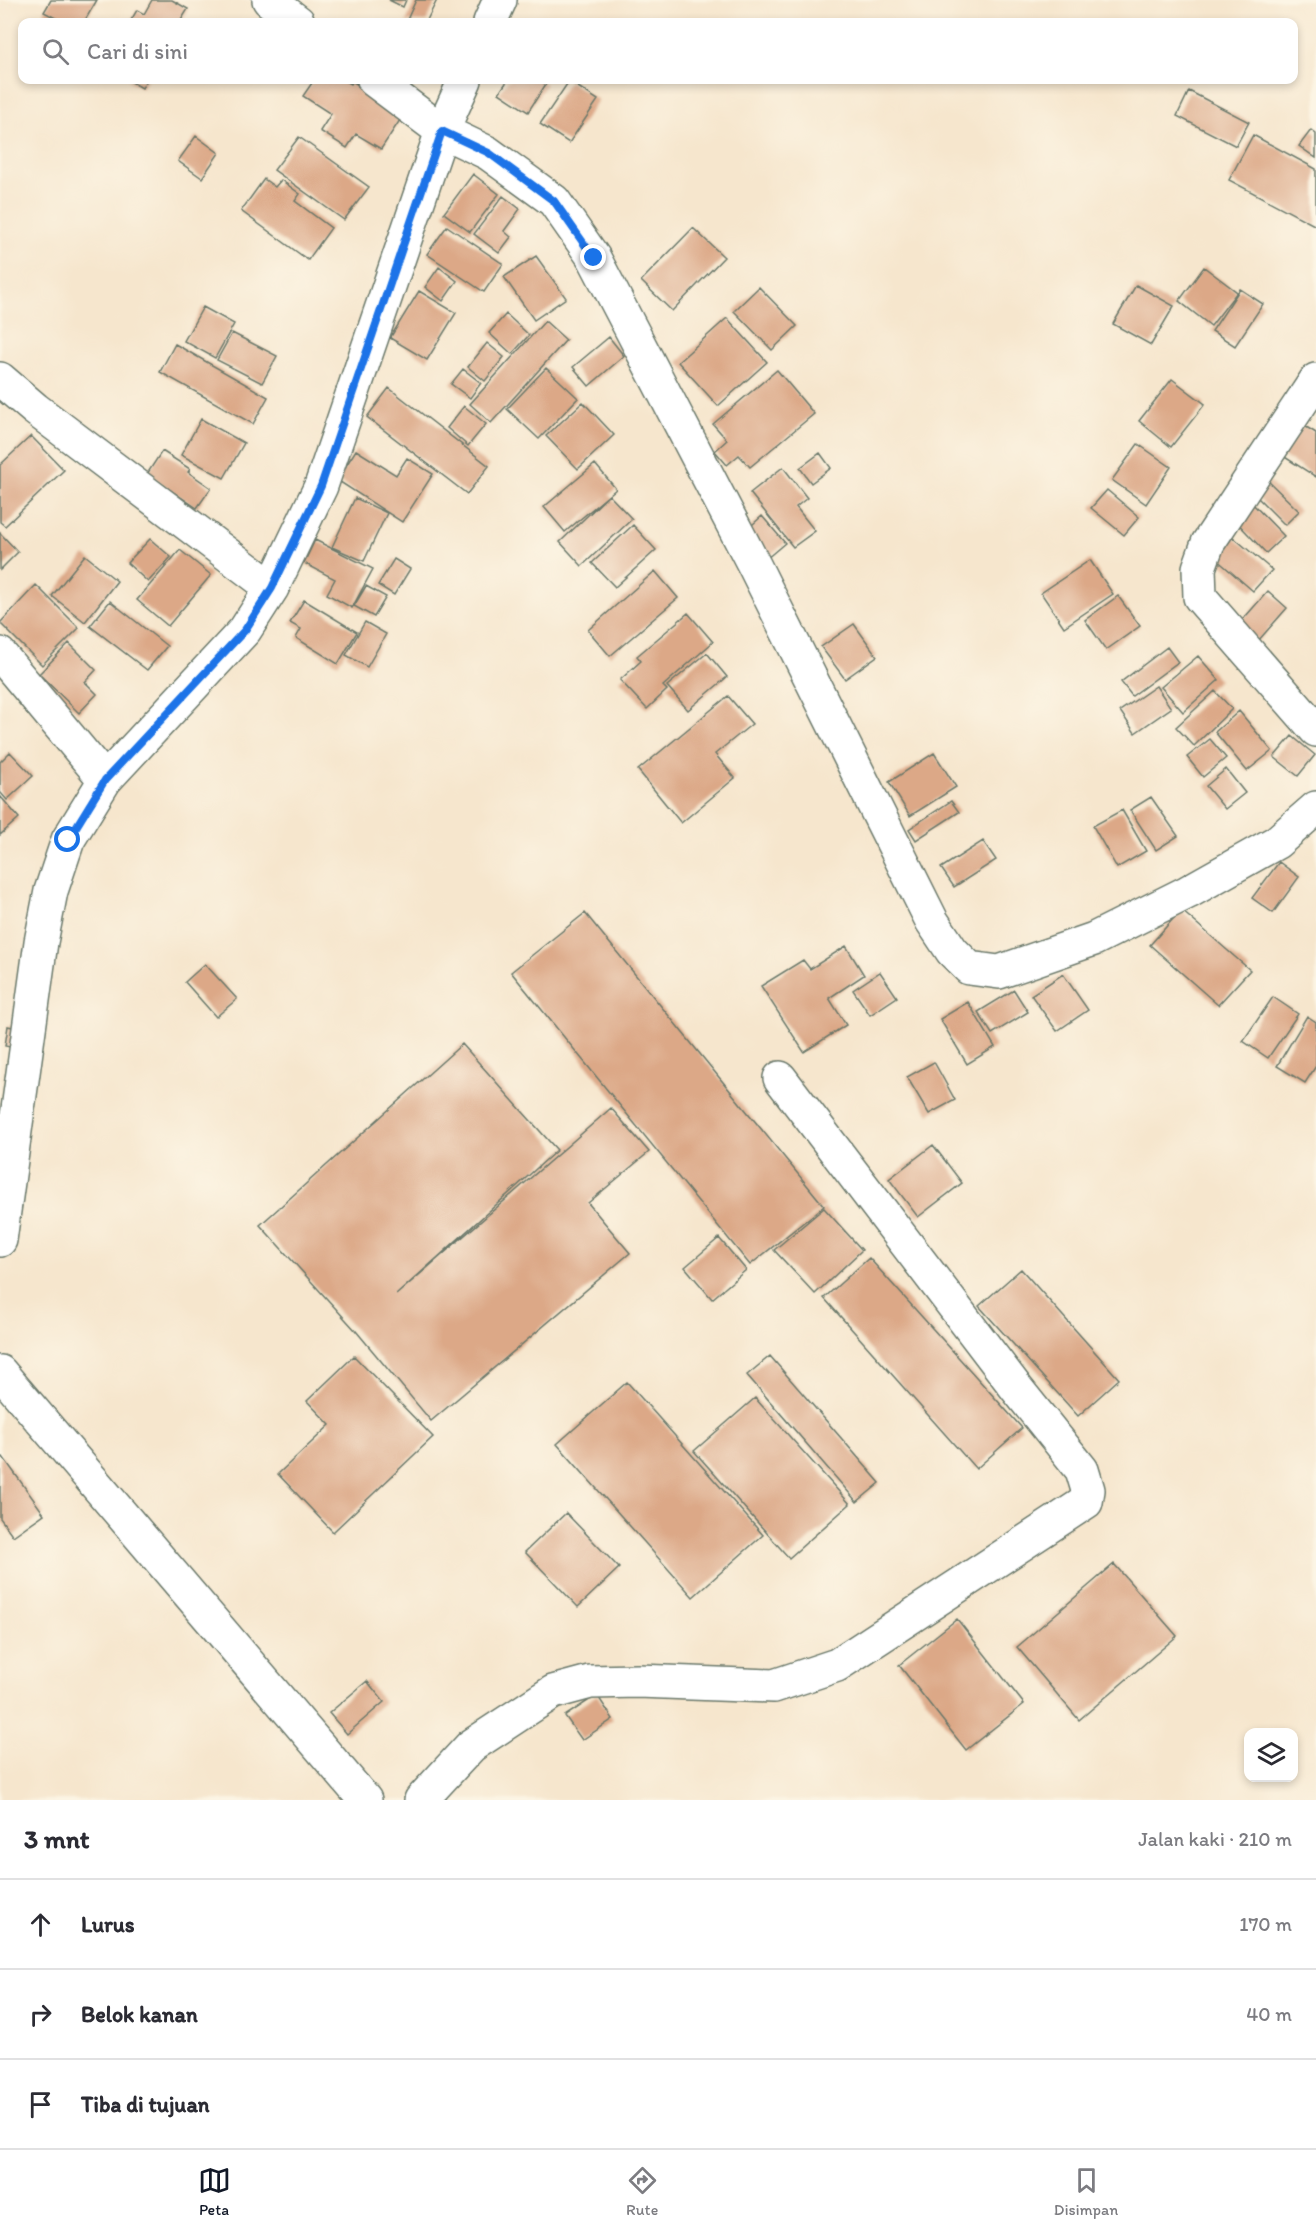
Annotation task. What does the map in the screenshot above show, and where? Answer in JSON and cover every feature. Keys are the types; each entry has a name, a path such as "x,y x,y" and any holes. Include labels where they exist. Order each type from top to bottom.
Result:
{"street":[{"path":"269,0 293,18"},
{"path":"492,18 500,0"},
{"path":"379,84 442,131 489,153 554,201 594,258 754,564 932,921 952,951 969,968 999,972 1094,939 1188,892 1276,842 1316,808"},
{"path":"0,1240 40,942 51,891 68,840 105,780 245,630 272,588 321,486 442,131 463,84"},
{"path":"0,379 35,409 272,588"},
{"path":"1316,380 1208,543 1199,568 1200,597 1316,730"},
{"path":"0,654 105,780"},
{"path":"421,1800 471,1746 553,1692 590,1682 638,1681 774,1686 837,1665 1086,1502 1088,1490 1082,1470 780,1078"},
{"path":"0,1372 364,1800"}],"building":[{"path":"51,0 97,0 86,18 55,18 44,12"},
{"path":"152,0 172,0 188,9 182,18 132,18 137,10 144,14"},
{"path":"389,0 406,0 403,7"},
{"path":"416,0 437,0 428,18 408,18"},
{"path":"311,84 357,84 404,114 381,149 356,134 347,148 320,131 331,114 303,96"},
{"path":"505,84 546,84 528,112 499,93"},
{"path":"567,84 574,84 598,100 569,143 540,124"},
{"path":"1189,91 1249,122 1236,146 1177,116"},
{"path":"1311,130 1316,134 1316,158 1299,146"},
{"path":"1253,135 1316,169 1316,226 1229,180"},
{"path":"196,136 219,153 202,178 178,161"},
{"path":"299,137 369,187 344,220 274,170"},
{"path":"473,174 499,194 470,232 444,213"},
{"path":"264,179 275,187 281,180 300,194 295,201 331,228 308,260 241,211"},
{"path":"503,196 520,209 504,231 511,237 499,253 474,234"},
{"path":"447,226 503,264 484,292 427,254"},
{"path":"693,228 724,257 672,311 641,281"},
{"path":"536,256 566,298 534,320 504,277"},
{"path":"439,267 457,281 443,301 425,287"},
{"path":"1204,267 1237,292 1211,326 1179,301"},
{"path":"1136,285 1174,306 1151,345 1113,324"},
{"path":"759,287 797,326 772,350 734,311"},
{"path":"1240,289 1263,304 1235,346 1212,331"},
{"path":"419,291 456,313 427,360 390,338"},
{"path":"203,307 234,324 215,358 184,341"},
{"path":"506,314 529,335 512,354 489,333"},
{"path":"727,318 767,362 718,406 678,362"},
{"path":"545,321 566,340 491,423 470,404"},
{"path":"232,333 277,356 262,383 217,360"},
{"path":"609,337 624,356 589,386 573,367"},
{"path":"487,343 504,357 485,381 468,367"},
{"path":"175,344 268,397 253,424 160,372"},
{"path":"546,368 578,398 539,439 507,409"},
{"path":"463,369 481,383 470,398 451,384"},
{"path":"777,370 814,414 750,467 739,455 727,465 715,451 727,440 713,424"},
{"path":"1172,379 1205,404 1171,447 1139,421"},
{"path":"389,388 489,466 467,494 367,417"},
{"path":"583,402 614,435 578,469 546,436"},
{"path":"464,406 486,424 468,446 447,428"},
{"path":"201,419 244,443 224,478 181,455"},
{"path":"1303,425 1316,433 1316,477 1283,456"},
{"path":"31,436 64,470 5,526 0,522 0,465"},
{"path":"1138,444 1171,467 1146,504 1112,480"},
{"path":"356,450 396,475 407,458 433,474 402,522 337,480"},
{"path":"162,451 190,469 188,472 211,488 197,508 147,474"},
{"path":"820,453 831,468 811,483 800,468"},
{"path":"595,464 616,489 565,532 544,507"},
{"path":"783,467 807,498 796,507 815,531 793,547 750,493"},
{"path":"1264,477 1299,511 1285,525 1251,491"},
{"path":"1107,490 1139,517 1124,535 1091,508"},
{"path":"609,495 632,519 582,566 560,542"},
{"path":"355,498 387,513 364,561 332,547"},
{"path":"1248,499 1284,536 1266,553 1230,515"},
{"path":"762,516 785,543 766,559 743,533"},
{"path":"633,525 656,550 615,587 592,563"},
{"path":"0,533 18,552 0,570"},
{"path":"1233,537 1272,570 1253,591 1215,558"},
{"path":"150,539 171,557 148,582 127,563"},
{"path":"315,540 373,569 352,608 327,594 335,579 304,563"},
{"path":"180,550 211,575 168,626 137,600"},
{"path":"85,555 117,581 85,622 52,596"},
{"path":"394,559 410,569 394,595 378,585"},
{"path":"1090,560 1113,594 1064,627 1041,593"},
{"path":"655,571 678,598 610,656 588,630"},
{"path":"36,585 79,628 42,665 0,623"},
{"path":"366,586 386,597 374,617 354,606"},
{"path":"1268,591 1287,608 1258,641 1238,625"},
{"path":"1118,596 1140,626 1106,650 1085,620"},
{"path":"304,600 357,632 338,664 296,638 301,629 290,623"},
{"path":"110,601 167,646 147,670 90,626"},
{"path":"688,613 713,642 663,686 667,690 647,709 620,680 641,661 637,656"},
{"path":"365,622 386,634 367,667 346,655"},
{"path":"854,624 877,656 845,679 821,647"},
{"path":"69,643 96,670 85,682 97,694 79,713 39,674"},
{"path":"1167,647 1178,662 1132,696 1121,682"},
{"path":"707,653 727,677 688,710 667,686"},
{"path":"1198,656 1219,680 1183,712 1161,687"},
{"path":"1156,686 1171,708 1135,733 1120,711"},
{"path":"1215,691 1232,709 1194,746 1176,727"},
{"path":"728,696 752,724 715,754 735,778 681,823 638,770"},
{"path":"1239,711 1272,751 1247,771 1215,732"},
{"path":"1292,736 1315,755 1298,776 1274,757"},
{"path":"1210,739 1226,758 1203,777 1187,757"},
{"path":"10,752 33,776 7,800 0,792 0,762"},
{"path":"934,753 956,787 910,816 889,782"},
{"path":"1226,769 1245,793 1225,809 1206,786"},
{"path":"0,796 19,818 0,835"},
{"path":"1151,797 1178,836 1156,850 1130,810"},
{"path":"951,801 959,812 916,840 909,829"},
{"path":"1122,810 1146,851 1117,868 1093,826"},
{"path":"983,841 996,860 954,887 941,868"},
{"path":"1279,862 1299,877 1273,913 1252,898"},
{"path":"1181,910 1250,970 1218,1005 1150,945"},
{"path":"585,913 824,1206 750,1265 511,972"},
{"path":"846,946 864,975 829,998 846,1025 804,1052 761,986 803,960 810,969"},
{"path":"205,964 237,999 216,1017 185,982"},
{"path":"880,972 897,997 870,1015 853,990"},
{"path":"1063,974 1088,1010 1057,1031 1031,995"},
{"path":"1014,990 1028,1012 992,1034 978,1012"},
{"path":"1273,997 1298,1014 1268,1058 1243,1041"},
{"path":"968,1002 995,1047 967,1064 940,1019"},
{"path":"1307,1016 1316,1022 1316,1066 1305,1083 1277,1066"},
{"path":"8,1026 25,1030 21,1049 5,1046"},
{"path":"462,1044 557,1150 396,1295 611,1108 649,1152 588,1203 630,1253 431,1421 356,1331 260,1225"},
{"path":"934,1062 955,1100 929,1114 907,1077"},
{"path":"933,1145 962,1183 918,1217 889,1179"},
{"path":"824,1208 862,1250 815,1294 774,1250"},
{"path":"719,1238 746,1270 712,1299 685,1267"},
{"path":"869,1258 1022,1428 976,1469 824,1298"},
{"path":"1021,1269 1119,1379 1078,1416 979,1306"},
{"path":"354,1356 433,1437 333,1532 278,1474 330,1425 307,1401"},
{"path":"770,1356 880,1483 857,1502 747,1375"},
{"path":"627,1382 763,1535 693,1597 557,1444"},
{"path":"755,1398 850,1504 789,1558 694,1451"},
{"path":"3,1457 44,1514 13,1536 0,1518 0,1459"},
{"path":"566,1513 619,1568 578,1607 525,1552"},
{"path":"1114,1564 1177,1636 1079,1720 1017,1647"},
{"path":"957,1619 1024,1704 966,1750 899,1665"},
{"path":"367,1681 384,1702 347,1734 329,1713"},
{"path":"597,1695 613,1719 582,1740 565,1716"}],"route":[{"path":"68,840 105,780 245,630 272,588 321,486 442,131 489,153 554,201 594,258"}]}
